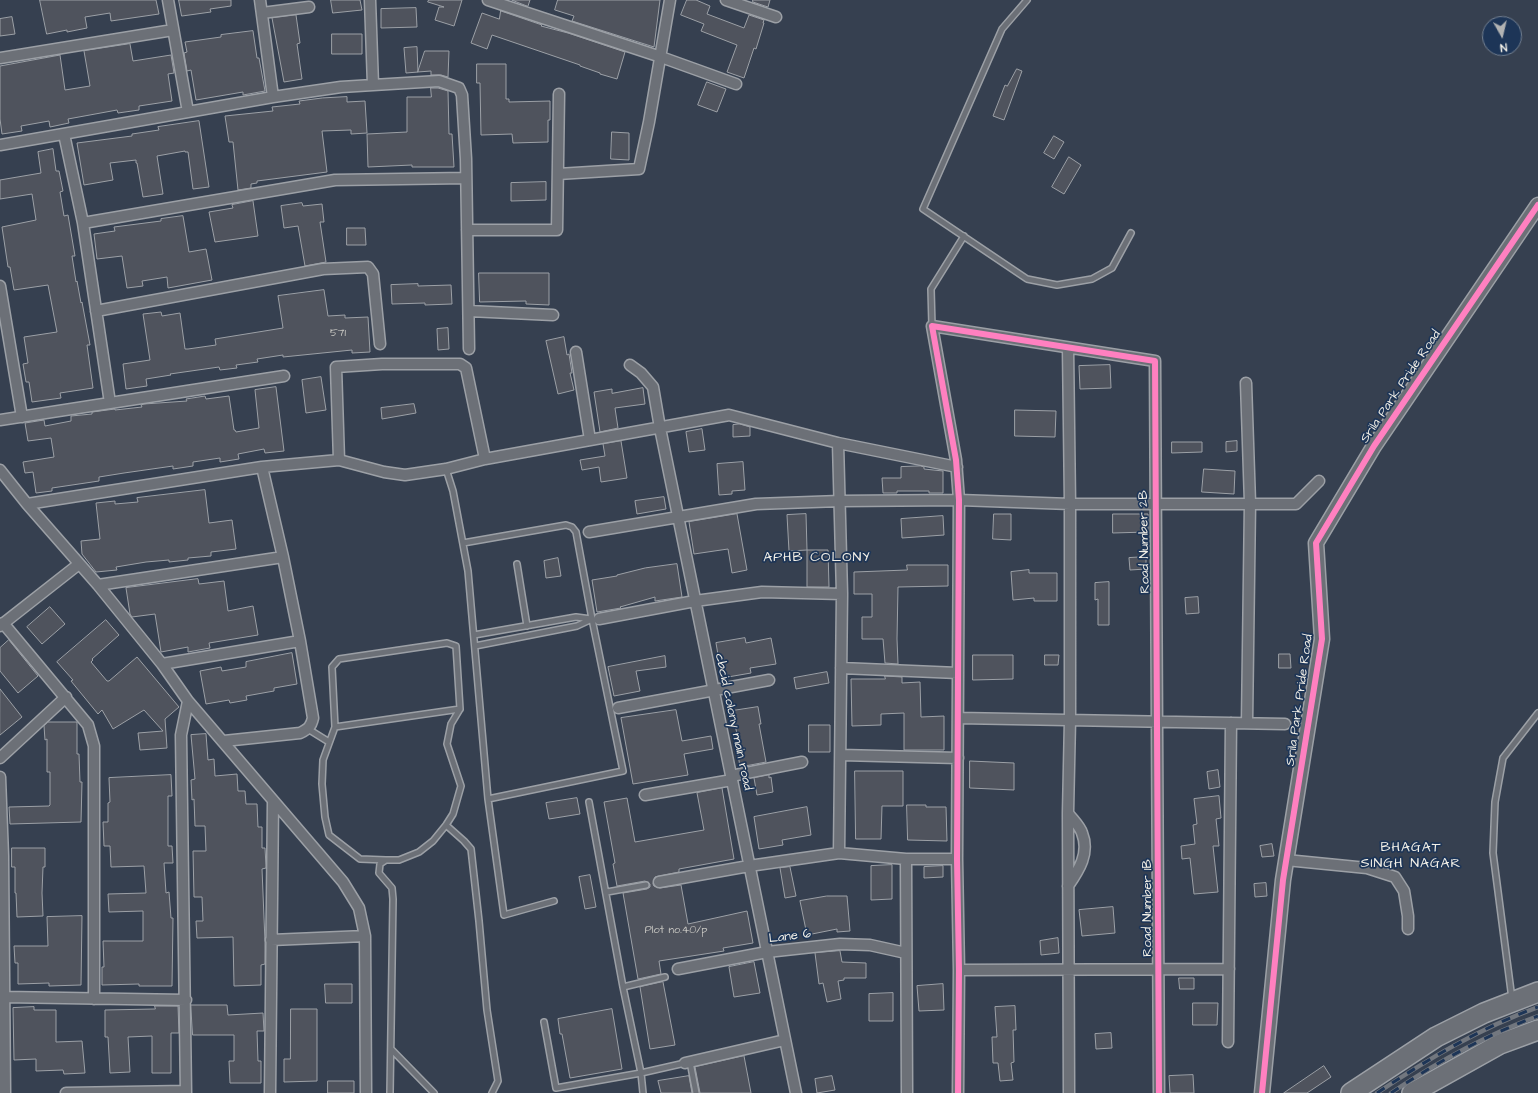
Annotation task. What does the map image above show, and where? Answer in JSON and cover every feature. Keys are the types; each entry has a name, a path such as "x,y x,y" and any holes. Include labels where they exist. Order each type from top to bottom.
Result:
{"highway":[{"path":"1351,1093 1436,1037 1484,1013 1538,992"},
{"path":"1412,1093 1500,1044 1538,1030"}],"street":[{"path":"168,0 188,112"},
{"path":"260,0 273,96"},
{"path":"370,0 373,85"},
{"path":"488,0 661,57 736,84"},
{"path":"558,174 639,169 661,57 670,0"},
{"path":"726,0 776,17"},
{"path":"262,13 308,7"},
{"path":"0,58 173,30"},
{"path":"0,145 273,96 340,87 439,81 458,88 462,94 466,178 469,349"},
{"path":"467,230 558,230 560,94"},
{"path":"64,134 83,223 110,403"},
{"path":"83,223 335,180 466,178"},
{"name":"Srila Park Pride Road","path":"1262,1093 1283,880 1322,639 1316,543 1374,446 1538,206"},
{"path":"96,311 323,269 368,267 373,274 380,344"},
{"path":"0,286 22,417"},
{"path":"469,311 552,315"},
{"path":"958,1093 960,970 957,858 959,500 957,467 932,326 1068,348 1070,504 1070,720 1068,813 1069,1093"},
{"name":"Road Number 2B","path":"1068,348 1155,361 1158,722"},
{"path":"576,352 590,440"},
{"path":"339,460 336,367 382,364 460,364 466,368 485,459"},
{"name":"cbcid colony main road","path":"630,365 653,387 695,601 796,1093"},
{"path":"0,420 284,376"},
{"path":"1246,383 1250,504 1247,723"},
{"path":"27,504 262,467 339,460 384,472 405,475 446,469 485,459 729,415 838,443 957,467"},
{"path":"838,443 842,594 839,853"},
{"path":"224,741 300,733 308,729 313,718 300,641 283,557 262,467"},
{"path":"0,470 27,504 98,585 162,664 188,701 224,741 273,802 343,882 359,908 365,936 366,1093"},
{"path":"589,532 756,504 840,501 959,500 1070,504 1296,504 1319,481"},
{"path":"98,585 283,557"},
{"path":"79,564 2,625 66,697 88,725 94,746 94,999"},
{"path":"595,619 695,601 762,592 842,594"},
{"path":"162,664 300,641"},
{"path":"842,668 958,673"},
{"path":"618,708 769,680"},
{"path":"0,758 66,697"},
{"path":"66,1093 186,1092 186,1000 181,735 188,701"},
{"path":"958,718 1285,724"},
{"name":"Road Number 1B","path":"1158,722 1159,1093"},
{"path":"1228,1042 1231,723"},
{"path":"841,755 958,758"},
{"path":"645,794 731,778 802,762"},
{"path":"0,777 5,1093"},
{"path":"270,1093 273,802"},
{"path":"1068,813 1082,832 1085,846 1083,859 1076,875 1068,886"},
{"path":"659,882 749,866 839,853 906,859 957,858"},
{"path":"906,859 907,1093"},
{"path":"1286,860 1367,868 1395,877 1404,891 1408,916 1408,929"},
{"path":"271,940 365,936"},
{"name":"Lane 6","path":"678,970 767,952 840,944 870,945 906,953"},
{"path":"960,970 1069,971 1229,969"},
{"path":"4,997 186,1000"},
{"path":"687,1062 785,1040"}],"lane":[{"path":"1027,0 1002,29 923,209 1027,279 1057,285 1092,279 1112,268 1131,233"},
{"path":"932,326 931,289 964,236"},
{"path":"446,469 453,491 468,571 488,799 504,915 554,901"},
{"path":"463,543 566,525 572,527 576,532 595,619 623,771 488,799"},
{"path":"517,564 527,626"},
{"path":"474,635 576,617 595,619"},
{"path":"475,646 577,626 595,619"},
{"path":"448,643 456,646 460,709 451,724 447,744 461,786 453,814 433,840 419,852 399,860 360,859 330,835 325,817 322,784 323,760 335,727 332,667 339,659 448,643"},
{"path":"335,727 460,709"},
{"path":"1512,1002 1493,853 1495,802 1503,758 1538,713"},
{"path":"308,729 329,742"},
{"path":"589,802 607,892 623,987 641,1073 643,1093"},
{"path":"446,825 464,840 471,849 479,921 486,1010 498,1081 492,1093"},
{"path":"386,860 380,864 379,873 392,888 393,899 390,1093"},
{"path":"607,892 646,885"},
{"path":"623,987 665,977"},
{"path":"544,1022 556,1088 641,1073 687,1062 696,1093"},
{"path":"391,1049 434,1093"}],"building":[{"path":"40,0 156,0 159,14 111,21 110,13 85,17 87,28 47,34"},
{"path":"179,0 231,0 231,6 210,9 211,12 182,16"},
{"path":"331,0 360,0 362,10 333,13"},
{"path":"429,0 462,0 454,26 435,20 439,7 444,7 428,2"},
{"path":"512,0 530,0 528,6"},
{"path":"558,0 660,0 654,47 572,21 574,16 555,10"},
{"path":"687,0 696,0 710,6 707,14 744,28 749,15 764,20 756,49 754,48 744,78 727,72 737,45 701,31 704,24 681,15"},
{"path":"753,0 770,0 768,7 753,2"},
{"path":"416,8 417,27 381,28 381,9"},
{"path":"501,11 542,25 541,26 568,33 625,52 617,79 492,35 487,49 471,43 482,13 499,19"},
{"path":"296,15 300,43 297,44 302,79 284,82 272,18"},
{"path":"12,17 15,34 0,36 0,19"},
{"path":"253,31 257,58 259,58 265,91 243,95 243,92 196,100 191,70 187,71 184,53 187,52 185,42"},
{"path":"332,34 362,34 362,54 332,54"},
{"path":"130,44 133,61 171,55 174,73 168,74 172,101 139,106 139,110 118,113 117,110 68,119 69,123 50,127 49,121 21,126 22,131 2,134 0,119 0,66 60,55 65,90 90,86 84,51"},
{"path":"417,47 418,72 406,73 404,48"},
{"path":"425,51 449,51 448,77 431,75 431,71 418,72"},
{"path":"477,64 506,64 506,99 509,99 509,102 550,101 548,142 513,143 512,134 481,135 480,83 477,83"},
{"path":"1017,69 1022,71 1004,120 993,116 1005,85 1007,86"},
{"path":"707,82 726,89 717,112 698,105"},
{"path":"431,88 438,88 448,91 449,134 452,134 454,167 412,167 412,165 368,167 367,134 407,132 407,97 431,97"},
{"path":"347,97 347,102 365,101 367,133 351,134 351,130 322,131 327,172 257,181 257,183 251,184 251,188 238,190 233,142 229,142 225,116 273,111 272,107 300,104 299,101"},
{"path":"199,121 209,187 193,189 188,152 185,151 157,156 163,194 143,197 136,160 110,163 113,180 84,185 77,143 132,136 132,134 159,130 158,127"},
{"path":"612,132 629,133 629,160 611,159"},
{"path":"1054,136 1064,142 1054,159 1044,153"},
{"path":"53,149 56,171 59,171 63,191 60,192 64,216 68,215 75,256 72,256 76,282 77,281 81,303 82,302 90,345 87,345 93,388 60,393 61,398 32,402 29,382 26,382 23,364 28,363 24,337 57,332 48,285 14,290 10,267 8,267 2,227 36,220 32,194 0,199 0,180 41,173 38,152"},
{"path":"1069,157 1081,165 1064,194 1052,187"},
{"path":"546,182 546,200 511,201 511,183"},
{"path":"253,201 258,236 215,242 209,212 233,208 232,205"},
{"path":"302,203 303,206 322,204 324,222 320,222 326,262 305,266 298,226 284,228 281,206"},
{"path":"183,216 189,252 206,249 212,280 168,288 167,277 142,281 143,286 127,288 122,256 97,259 94,234 115,231 114,227 161,221 161,219"},
{"path":"347,228 365,228 366,245 347,245"},
{"path":"479,273 549,273 549,305 526,304 526,301 480,302"},
{"path":"418,284 418,286 451,285 452,304 392,304 391,285"},
{"path":"324,290 328,316 345,315 345,318 368,317 370,352 352,353 352,350 283,357 283,355 257,359 258,362 236,365 237,368 220,370 219,367 146,379 147,386 126,389 123,364 150,360 143,314 161,312 162,316 180,313 185,349 188,349 216,345 215,339 283,328 278,296"},
{"path":"448,328 449,349 438,350 437,329"},
{"path":"564,337 567,355 569,354 572,373 570,373 574,390 558,394 546,341"},
{"path":"1110,365 1111,388 1080,389 1079,366"},
{"path":"321,377 326,410 306,413 302,380"},
{"path":"276,387 284,451 265,453 264,449 238,454 239,459 220,462 220,458 193,462 193,466 173,469 173,466 99,477 99,481 52,488 52,491 36,493 33,472 25,473 23,462 54,457 51,438 28,441 25,423 44,420 45,426 71,421 71,416 92,414 92,412 142,407 141,405 144,404 187,401 186,399 205,396 206,399 229,396 234,430 236,432 259,428 255,390"},
{"path":"643,388 645,404 615,408 618,428 600,432 594,392 612,389 612,393"},
{"path":"414,404 416,413 382,419 381,408"},
{"path":"1015,410 1056,411 1055,437 1015,436"},
{"path":"740,424 750,427 750,436 733,437 733,425"},
{"path":"702,429 705,450 689,452 686,432"},
{"path":"621,441 627,478 601,482 599,467 582,470 580,460 605,456 603,444"},
{"path":"1237,441 1237,451 1226,452 1226,442"},
{"path":"1172,442 1202,442 1202,452 1172,453"},
{"path":"743,462 745,490 732,491 732,494 719,495 717,464"},
{"path":"901,467 924,467 924,469 943,471 943,493 929,493 929,491 897,491 897,493 883,493 882,478 901,478"},
{"path":"1204,469 1235,471 1234,494 1202,492"},
{"path":"205,490 209,523 232,520 236,549 211,552 211,556 188,558 188,560 146,562 116,567 117,570 96,572 82,554 81,541 100,539 96,503 115,501 115,504 138,502 137,498"},
{"path":"664,497 666,509 637,514 635,501"},
{"path":"737,514 747,570 732,573 728,549 694,554 689,522"},
{"path":"806,514 807,550 789,551 787,515"},
{"path":"994,514 1011,514 1011,540 993,539"},
{"path":"1113,514 1148,514 1148,532 1113,533"},
{"path":"943,516 944,535 902,538 901,519"},
{"path":"807,550 828,550 829,587 807,587"},
{"path":"1146,557 1146,569 1130,570 1129,558"},
{"path":"558,558 561,576 546,578 544,561"},
{"path":"677,564 682,597 655,601 655,597 620,607 621,608 597,612 592,580 617,576 645,568"},
{"path":"907,565 948,565 948,586 898,587 898,664 885,663 883,639 862,639 862,617 872,617 872,594 854,594 854,572 907,570"},
{"path":"1029,570 1029,573 1057,573 1057,601 1034,601 1034,598 1013,600 1011,572"},
{"path":"198,579 199,584 224,581 228,611 253,606 258,635 209,643 210,648 188,652 188,647 161,652 155,614 132,617 130,614 126,588"},
{"path":"1109,582 1109,625 1098,625 1098,599 1095,600 1095,583"},
{"path":"1198,597 1199,613 1186,614 1185,598"},
{"path":"50,607 65,624 42,644 27,627"},
{"path":"106,620 119,635 92,659 93,660 91,662 107,681 109,681 137,657 179,707 165,719 167,748 140,750 138,733 163,731 144,710 113,729 102,710 98,714 71,681 73,680 57,662"},
{"path":"745,638 746,643 771,638 776,664 750,668 751,673 722,678 716,643"},
{"path":"9,640 38,676 18,693 0,671 0,648"},
{"path":"292,653 297,684 274,688 274,691 246,696 247,700 230,703 229,700 206,704 200,671 221,667 222,671 246,667 246,662"},
{"path":"1279,654 1290,654 1291,668 1279,668"},
{"path":"973,655 1013,655 1013,679 973,680"},
{"path":"1045,655 1059,655 1058,665 1045,665"},
{"path":"665,656 666,667 636,671 640,691 614,696 608,667"},
{"path":"827,672 829,683 796,689 794,678"},
{"path":"885,676 902,677 902,683 920,682 921,717 944,716 944,750 904,750 904,713 881,714 881,725 852,726 851,679 885,679"},
{"path":"0,689 22,717 0,735"},
{"path":"758,707 761,724 759,724 766,762 740,767 735,735 737,734 732,711"},
{"path":"676,710 682,741 711,736 713,749 684,754 688,775 633,784 621,718"},
{"path":"48,722 77,722 77,754 79,754 80,782 82,782 81,822 10,824 9,807 50,805 50,772 47,772 47,739 45,740 44,726"},
{"path":"809,725 830,725 830,752 809,752"},
{"path":"206,734 208,760 214,759 215,776 237,774 238,791 245,791 246,804 257,804 258,827 262,827 262,848 265,848 266,866 266,868 262,869 265,964 261,965 261,985 234,986 233,937 197,938 196,921 203,921 202,897 194,897 193,851 206,851 205,826 195,826 194,799 192,800 191,780 195,779 191,735"},
{"path":"970,761 1014,763 1014,790 970,788"},
{"path":"1218,770 1220,787 1209,789 1207,772"},
{"path":"855,771 903,771 903,806 882,806 881,839 856,839"},
{"path":"171,775 172,796 168,796 168,846 172,846 173,863 164,863 166,893 169,892 171,918 173,918 172,986 139,986 139,984 102,985 102,967 104,967 103,941 143,941 143,911 109,912 108,894 146,893 144,866 111,867 110,846 104,846 103,822 108,822 108,803 110,802 109,778"},
{"path":"769,775 769,778 771,777 773,792 757,795 754,778"},
{"path":"722,788 734,859 679,869 679,872 655,877 653,884 654,886 660,888 681,885 688,924 747,911 753,943 723,948 724,951 659,961 661,974 638,979 623,893 647,889 650,887 650,884 645,881 617,886 613,864 615,863 604,802 627,798 635,842 704,830 697,793"},
{"path":"1219,796 1221,818 1216,819 1219,846 1213,846 1218,892 1194,894 1190,858 1182,859 1181,846 1195,844 1193,825 1197,824 1194,799"},
{"path":"577,798 580,814 549,819 546,803"},
{"path":"907,805 946,807 947,841 908,840"},
{"path":"807,807 811,835 782,840 783,845 759,849 754,817"},
{"path":"1272,844 1274,856 1262,857 1260,846"},
{"path":"12,848 45,848 45,867 43,867 42,893 43,916 17,917 15,867 12,867"},
{"path":"892,865 892,899 871,900 871,866"},
{"path":"943,866 943,877 924,878 924,867"},
{"path":"790,867 796,896 785,898 780,868"},
{"path":"590,875 596,907 585,909 579,877"},
{"path":"1266,883 1267,896 1255,897 1254,884"},
{"path":"827,896 847,896 850,931 837,932 837,929 807,935 800,901"},
{"path":"1113,907 1115,933 1082,936 1079,910"},
{"path":"82,916 81,985 49,986 49,983 18,984 18,963 15,963 14,946 48,946 47,917"},
{"path":"1058,938 1059,953 1041,955 1040,941"},
{"path":"840,951 842,962 866,963 866,978 844,978 844,980 838,981 841,999 827,1002 823,983 819,984 815,953"},
{"path":"754,962 760,993 734,997 729,967"},
{"path":"1179,978 1194,978 1194,989 1180,989"},
{"path":"663,982 675,1045 650,1049 640,987"},
{"path":"325,984 352,984 352,1003 326,1003"},
{"path":"943,984 944,1010 919,1011 917,986"},
{"path":"893,993 893,1021 869,1021 869,994"},
{"path":"1193,1003 1218,1003 1217,1025 1193,1025"},
{"path":"191,1005 227,1005 228,1015 263,1013 264,1031 257,1031 258,1061 261,1061 261,1083 230,1083 229,1061 234,1061 234,1035 193,1035"},
{"path":"155,1006 178,1006 179,1033 171,1033 171,1073 152,1073 152,1036 128,1037 130,1072 110,1073 108,1037 105,1037 105,1010 155,1009"},
{"path":"1015,1006 1016,1030 1013,1030 1014,1062 1011,1063 1013,1080 1000,1081 998,1063 993,1063 992,1037 997,1037 995,1007"},
{"path":"34,1007 34,1010 56,1010 56,1042 82,1041 85,1073 64,1074 63,1070 36,1071 36,1059 14,1060 13,1008"},
{"path":"291,1009 317,1009 317,1081 284,1082 284,1059 290,1059"},
{"path":"612,1009 622,1069 570,1078 558,1019"},
{"path":"1111,1033 1112,1048 1096,1049 1095,1034"},
{"path":"744,1056 751,1093 700,1093 695,1067"},
{"path":"1324,1066 1331,1077 1307,1093 1284,1093"},
{"path":"1193,1075 1194,1093 1170,1093 1169,1076"},
{"path":"689,1076 692,1093 661,1093 658,1081"},
{"path":"832,1076 835,1090 817,1093 815,1079"},
{"path":"328,1081 354,1081 354,1093 328,1093"}],"railway":[{"path":"1377,1093 1416,1068 1475,1034 1538,1007"},
{"path":"1391,1093 1462,1050 1519,1023 1538,1016"}],"cycle path":[{"path":"1262,1093 1283,880 1322,639 1316,543 1374,446 1538,205"},
{"path":"958,1093 959,970 957,859 959,500 956,460 932,326 1155,361 1159,1093"}],"district":[{"name":"APHB COLONY","path":"817,558"},
{"name":"BHAGAT SINGH NAGAR","path":"1411,856"}]}
